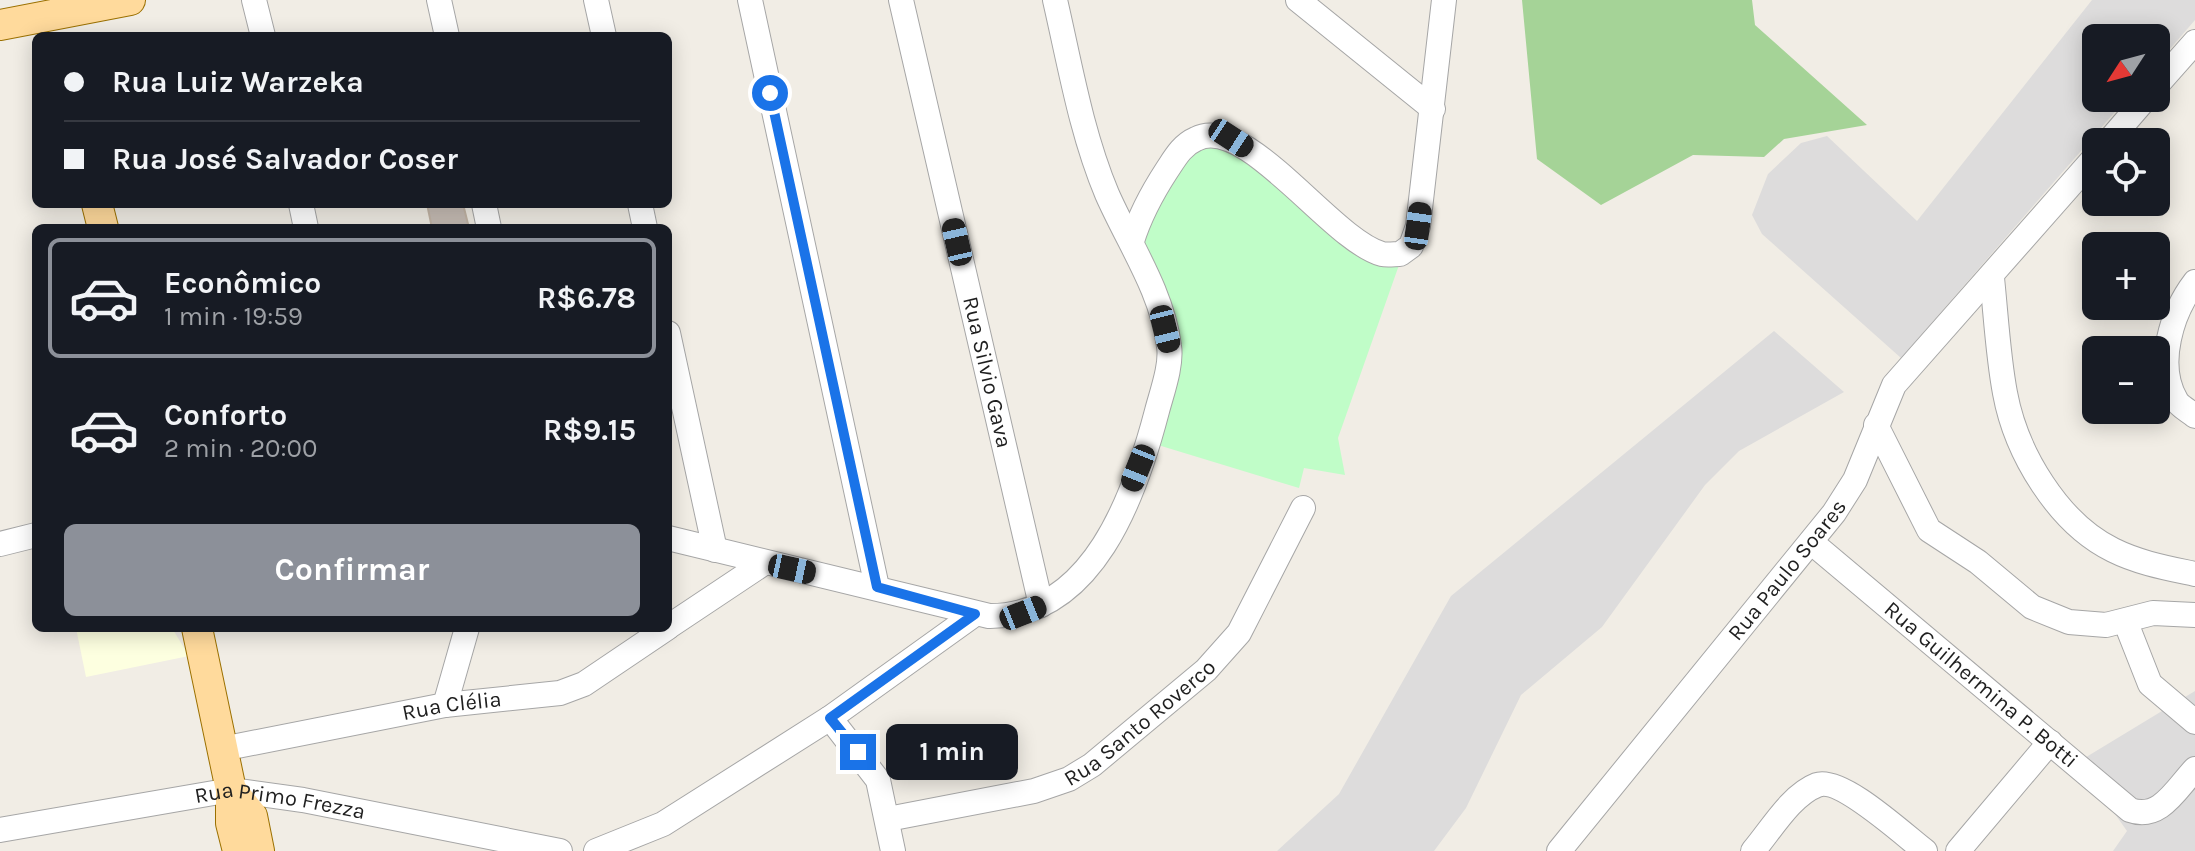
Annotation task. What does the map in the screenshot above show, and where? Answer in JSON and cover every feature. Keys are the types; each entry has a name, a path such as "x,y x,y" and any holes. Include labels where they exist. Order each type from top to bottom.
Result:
{"main road":[{"path":"0,25 130,0"},
{"path":"198,632 231,790 231,823 238,851"},
{"path":"231,790 252,816 259,851"}],"street":[{"path":"254,0 262,32"},
{"path":"439,0 446,32"},
{"path":"596,0 603,32"},
{"path":"750,0 877,587"},
{"name":"Rua Silvio Gava","path":"901,0 1041,605"},
{"path":"672,539 877,587 975,614 1013,615 1041,605 1089,568 1106,544 1148,445 1170,349 1160,309 1132,241 1107,193 1078,106 1055,0"},
{"path":"1298,0 1433,109"},
{"path":"1132,241 1154,189 1182,148 1197,138 1211,135 1231,138 1342,230 1381,254 1400,254 1411,246 1418,226 1444,0"},
{"path":"2170,70 2195,42"},
{"path":"2120,128 2134,112"},
{"name":"Rua Paulo Soares","path":"1559,851 1811,542 1855,480 1894,385 1992,278 2082,172"},
{"path":"1992,278 2005,396 2025,452 2051,494 2088,535 2114,551 2195,574"},
{"path":"2195,282 2186,294 2171,330 2165,370 2176,402 2195,416"},
{"path":"672,351 715,550"},
{"path":"1876,425 1929,530 1978,562 2015,596 2053,617 2106,625 2126,623 2153,613 2195,615"},
{"name":"Rua Santo Roverco","path":"888,819 1034,791 1069,779 1092,765 1197,679 1239,633 1303,508"},
{"path":"0,544 32,536"},
{"name":"Rua Guilhermina P. Botti","path":"1811,542 2130,810 2142,814 2156,811 2195,769"},
{"name":"Rua Clélia","path":"672,625 764,563"},
{"path":"596,851 663,824 830,718 975,614"},
{"path":"2126,623 2150,684 2195,722"},
{"path":"445,705 466,632"},
{"name":"Rua Clélia","path":"222,749 445,705 531,697 573,689 661,632"},
{"path":"830,718 878,780 893,851"},
{"path":"1958,851 2050,742"},
{"path":"1753,851 1800,795 1819,783 1832,785 1857,798 1925,851"},
{"name":"Rua Primo Frezza","path":"0,830 231,790 560,851"}],"shaded area":[{"path":"2092,0 2195,0 2195,20 2170,49 2170,24 2082,24 2082,112 2115,112 2101,128 2082,128 2082,150 1901,358 1762,234 1752,215 1768,174 1801,143 1827,136 1917,221"},
{"path":"1774,331 1844,392 1739,451 1705,485 1602,627 1521,695 1466,808 1434,851 1277,851 1339,794 1451,596"},
{"path":"77,632 174,632 189,656 86,677"},
{"path":"2195,691 2195,851 2113,851 2127,831 2078,762"}],"green space":[{"path":"1522,0 1752,0 1755,25 1867,125 1784,139 1764,157 1693,155 1601,205 1537,159"},
{"path":"1213,140 1399,265 1338,438 1345,475 1304,468 1299,488 1158,445 1176,358 1140,249 1179,159"}],"building":[{"path":"428,208 464,208 468,224 431,224"}],"route":[{"path":"770,93 877,587 975,614 830,718 858,752"}]}
